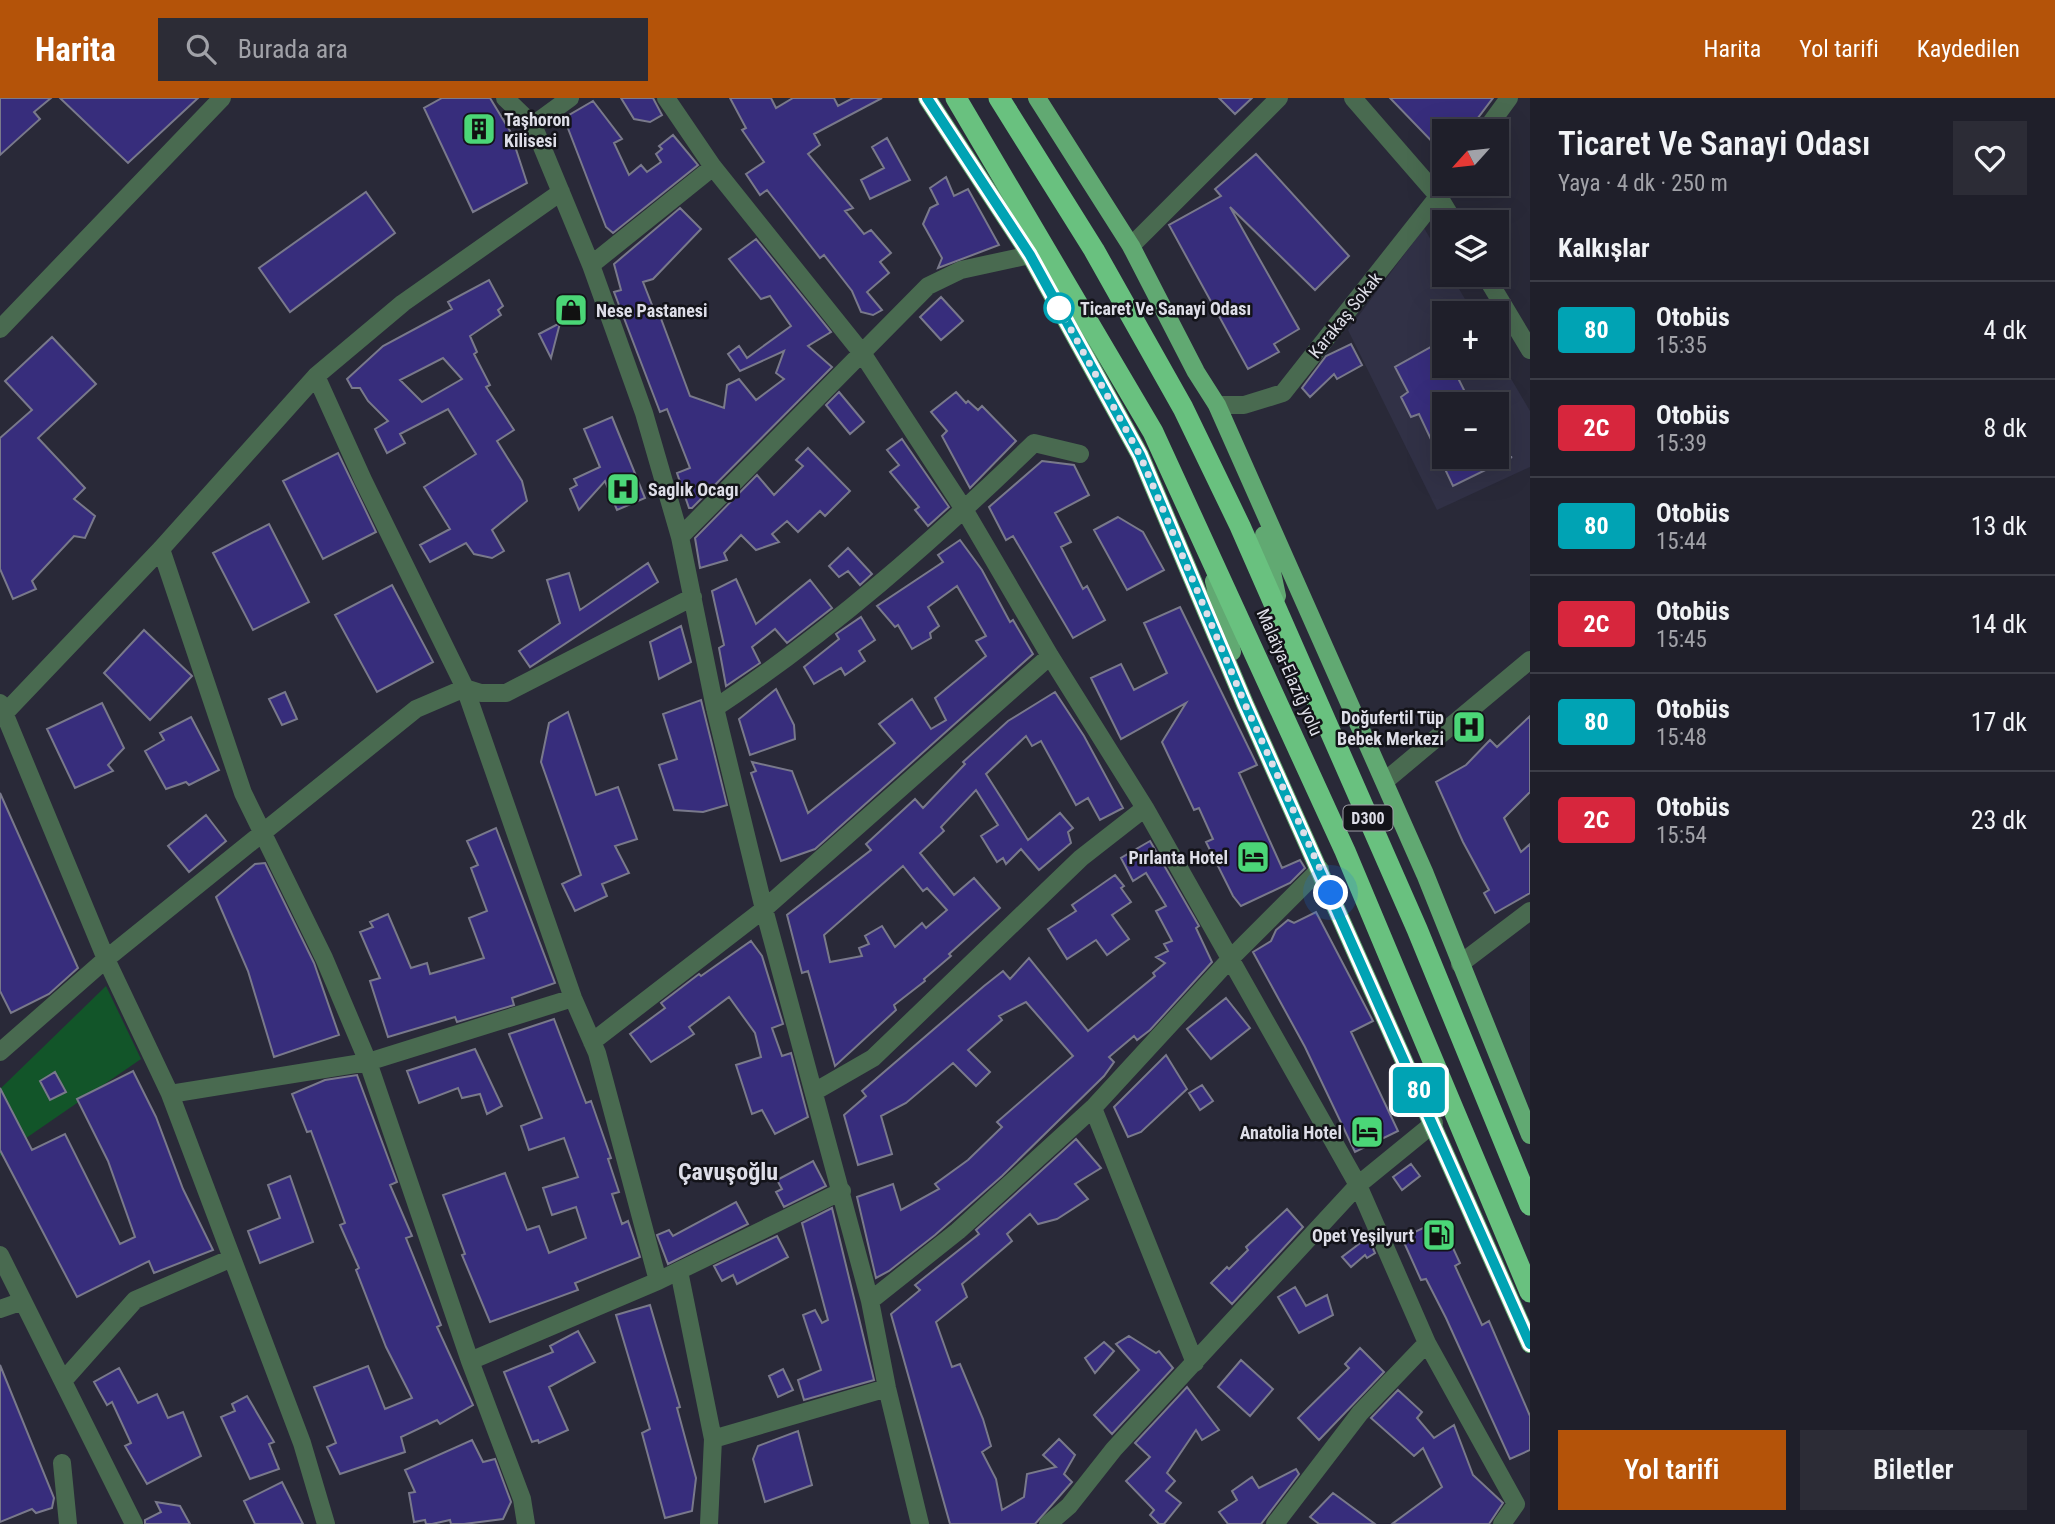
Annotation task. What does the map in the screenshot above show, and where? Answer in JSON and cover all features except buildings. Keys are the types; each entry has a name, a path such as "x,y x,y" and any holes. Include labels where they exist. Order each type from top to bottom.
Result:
{"highway":[{"name":"Malatya-Elazığ yolu","path":"956,98 1111,355 1153,432 1345,851 1530,1292"},
{"name":"D300","path":"999,98 1094,250 1183,408 1283,624 1416,929 1530,1205"}],"main road":[{"path":"927,98 1030,255 1140,455 1245,704 1530,1344"},
{"path":"1037,98 1131,246 1196,372 1217,405 1385,781 1530,1135"},
{"path":"1257,499 1283,624"},
{"path":"1204,540 1245,704"},
{"path":"1431,1058 1432,1119"}],"street":[{"path":"0,329 222,98"},
{"path":"505,98 533,125 591,265 644,413 680,537 715,708 764,909 870,1301 887,1388 920,1524"},
{"path":"533,125 570,98"},
{"path":"666,98 713,167 862,353 965,511 1050,656 1145,808 1232,957 1358,1185 1427,1343 1516,1504 1502,1524"},
{"path":"1131,246 1279,98"},
{"path":"1353,98 1432,179"},
{"path":"1494,119 1509,98"},
{"path":"591,265 713,167"},
{"path":"326,1524 302,1443 170,1094 106,959 2,711 161,549 316,376 403,303 561,192"},
{"name":"Karakaş Sokak","path":"1217,405 1244,405 1283,393 1438,196"},
{"path":"680,537 928,286 961,270 1030,255"},
{"path":"1492,287 1530,350"},
{"path":"316,376 363,480 465,688 573,998 592,1042 658,1281"},
{"path":"715,708 783,663 965,511 1034,443 1080,454"},
{"path":"161,549 243,793 324,958 368,1062 470,1361 522,1499 526,1524"},
{"path":"0,1052 106,959 416,709 465,688 481,693 506,693 693,597"},
{"path":"592,1042 764,909 1050,656"},
{"path":"1385,781 1530,660"},
{"path":"814,1093 873,1058 1081,858 1145,808"},
{"path":"870,1301 958,1231 1093,1108 1232,957 1320,869"},
{"path":"1460,964 1530,911"},
{"path":"170,1094 368,1062 573,998"},
{"path":"1093,1108 1195,1363"},
{"path":"1048,1524 1069,1506 1114,1449 1358,1185 1432,1119"},
{"path":"470,1361 658,1281 842,1191"},
{"path":"0,1255 134,1524"},
{"path":"62,1381 135,1300 232,1258"},
{"path":"679,1271 713,1439 709,1524"},
{"path":"0,1309 23,1301"},
{"path":"1275,1524 1360,1413 1427,1343"},
{"path":"713,1439 887,1388"},
{"path":"62,1463 68,1524"}],"shaded area":[{"path":"1424,228 1432,242 1432,287 1458,287 1466,301 1432,301 1432,378 1509,378 1509,375 1530,411 1530,467 1437,510 1348,330"}],"green space":[{"path":"106,986 141,1059 0,1156 0,1089"}],"bus line":[{"name":"80","path":"927,98 1030,255 1140,455 1245,704 1530,1344"}],"place":[{"name":"Taşhoron Kilisesi","path":"479,129"},
{"name":"Ticaret Ve Sanayi Odası","path":"1059,308"},
{"name":"Nese Pastanesi","path":"571,310"},
{"name":"Saglık Ocagı","path":"623,489"},
{"name":"Doğufertil Tüp Bebek Merkezi","path":"1469,727"},
{"name":"Pırlanta Hotel","path":"1253,857"},
{"name":"Anatolia Hotel","path":"1367,1132"},
{"name":"Opet Yeşilyurt","path":"1439,1235"}],"district":[{"name":"Çavuşoğlu","path":"728,1172"}],"route":[{"path":"1059,308 1140,455 1245,704 1331,893"}]}
